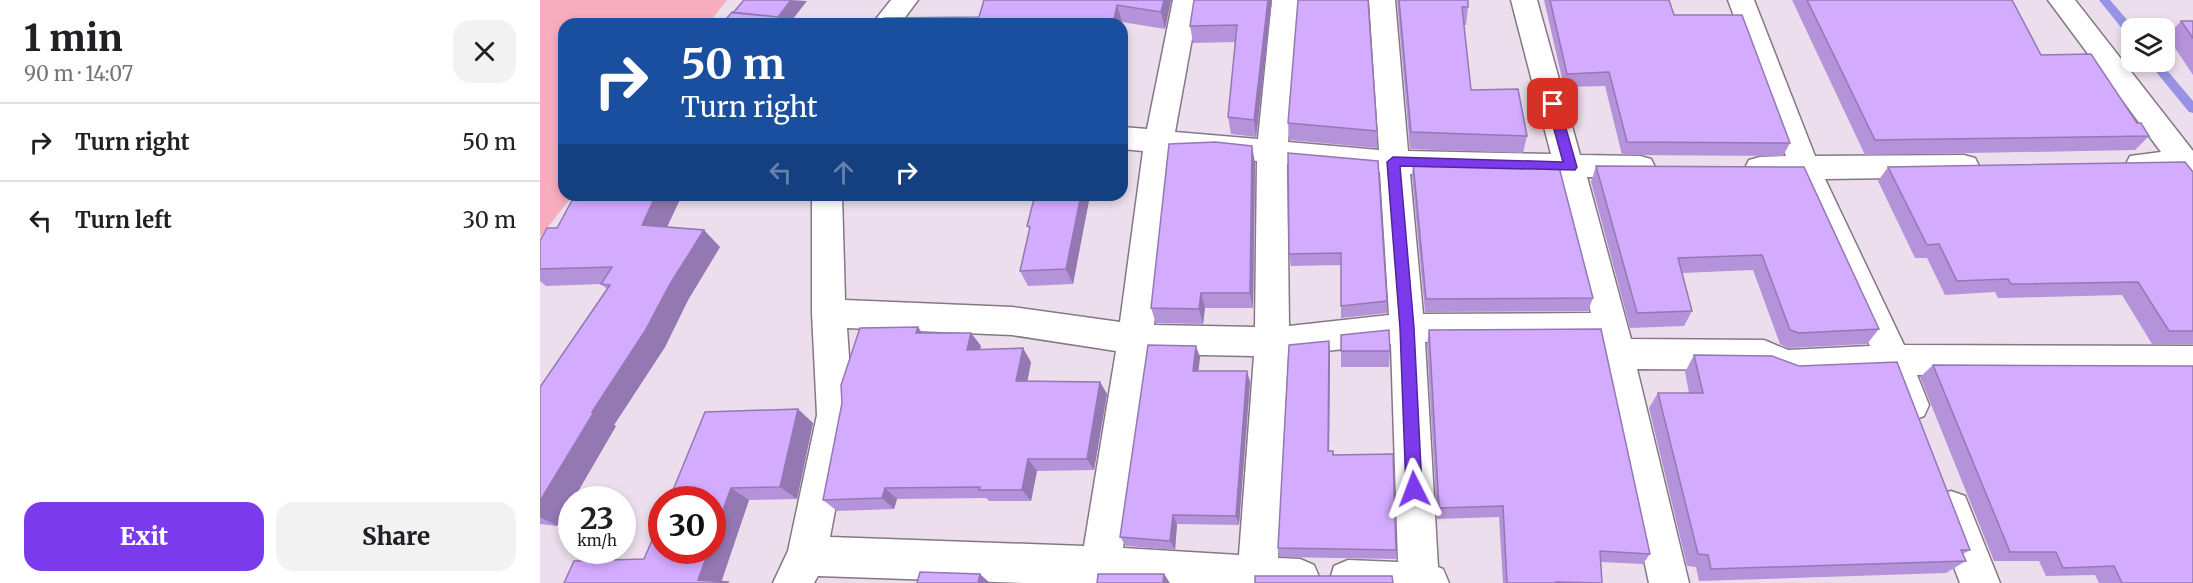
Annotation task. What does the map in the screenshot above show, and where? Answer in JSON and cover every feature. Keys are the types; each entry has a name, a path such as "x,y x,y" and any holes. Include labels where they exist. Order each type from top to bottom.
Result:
{"street":[{"path":"890,18 905,0"},
{"path":"1100,575 1135,339 1159,140 1186,0"},
{"path":"1257,581 1272,342 1272,151 1285,0"},
{"path":"827,201 829,313 835,415 800,570 1100,575 1257,581 1422,582 1407,328 1382,0"},
{"path":"1524,0 1614,340 1669,583"},
{"path":"1741,0 1805,168 1894,360 1924,438"},
{"path":"2061,0 2191,168"},
{"path":"1128,138 1393,162 1664,167"},
{"path":"2114,164 2191,168"},
{"path":"1734,168 1995,166"},
{"path":"829,313 1012,321 1135,339 1272,342 1407,328 1614,340 1764,355 1786,365 1894,360 2193,361"},
{"path":"1941,483 1980,583"}],"shaded area":[{"path":"540,0 727,0 713,18 558,18 558,201 568,201 540,237"}],"building":[{"path":"744,0 791,0 778,17 733,13"},
{"path":"984,0 1164,0 1161,12 1117,5 1114,18 884,18 979,17"},
{"path":"1194,0 1268,0 1254,120 1228,117 1237,25 1190,26"},
{"path":"1298,0 1368,0 1377,131 1288,123"},
{"path":"1399,0 1468,0 1468,7 1462,7 1471,90 1518,89 1527,136 1411,132"},
{"path":"1550,0 1669,0 1674,15 1742,15 1790,143 1627,142 1609,72 1567,74"},
{"path":"1807,0 2012,0 2041,55 2091,54 2137,123 2141,123 2149,136 1875,140"},
{"path":"732,12 786,18 727,18"},
{"path":"2181,21 2193,21 2193,38"},
{"path":"1215,142 1252,146 1250,293 1201,293 1199,309 1151,308 1169,144"},
{"path":"1288,153 1378,161 1387,301 1341,306 1341,253 1289,254"},
{"path":"1413,162 1559,167 1593,298 1426,299"},
{"path":"2185,162 2193,172 2193,331 2169,331 2138,282 2011,284 2008,279 1957,281 1939,244 1927,245 1888,167"},
{"path":"1596,166 1804,167 1879,329 1799,333 1790,330 1762,255 1678,258 1692,311 1637,313"},
{"path":"572,201 653,201 642,225 704,230 670,284 645,331 592,412 594,412 540,501 540,387 610,285 601,284 612,267 540,269 540,241 547,228 557,228"},
{"path":"1033,201 1080,201 1066,269 1020,271 1030,227 1027,226"},
{"path":"918,327 916,333 971,333 967,350 1023,348 1016,381 1100,382 1087,459 1028,459 1022,490 979,490 980,487 885,488 882,498 823,500 842,403 841,385 860,328"},
{"path":"1601,329 1650,554 1600,551 1602,583 1507,583 1503,506 1439,508 1429,330"},
{"path":"1389,330 1390,351 1341,351 1341,335"},
{"path":"1329,341 1328,451 1333,451 1333,455 1393,454 1396,550 1278,548 1289,345"},
{"path":"1148,345 1196,346 1193,371 1247,371 1236,516 1173,515 1170,541 1120,537"},
{"path":"1694,355 1772,356 1799,366 1897,362 1970,550 1961,550 1966,561 1711,569 1708,555 1698,554 1658,393 1703,393"},
{"path":"1933,365 2193,366 2193,583 2122,583 2114,566 2063,568 2056,552 2010,552"},
{"path":"798,409 780,487 731,488 726,502 726,486 675,486 705,412"},
{"path":"648,550 648,564 704,564 698,580 728,582 564,583 573,564 636,564 636,559 644,559"},
{"path":"920,572 980,574 978,583 917,583"},
{"path":"1098,574 1164,574 1163,583 1097,583"},
{"path":"1255,576 1392,576 1393,583 1255,583"}],"waterway":[{"path":"2104,0 2121,20"},
{"path":"2162,72 2193,109"}],"route":[{"path":"1414,489 1407,328 1393,162 1570,167 1553,104"}]}
